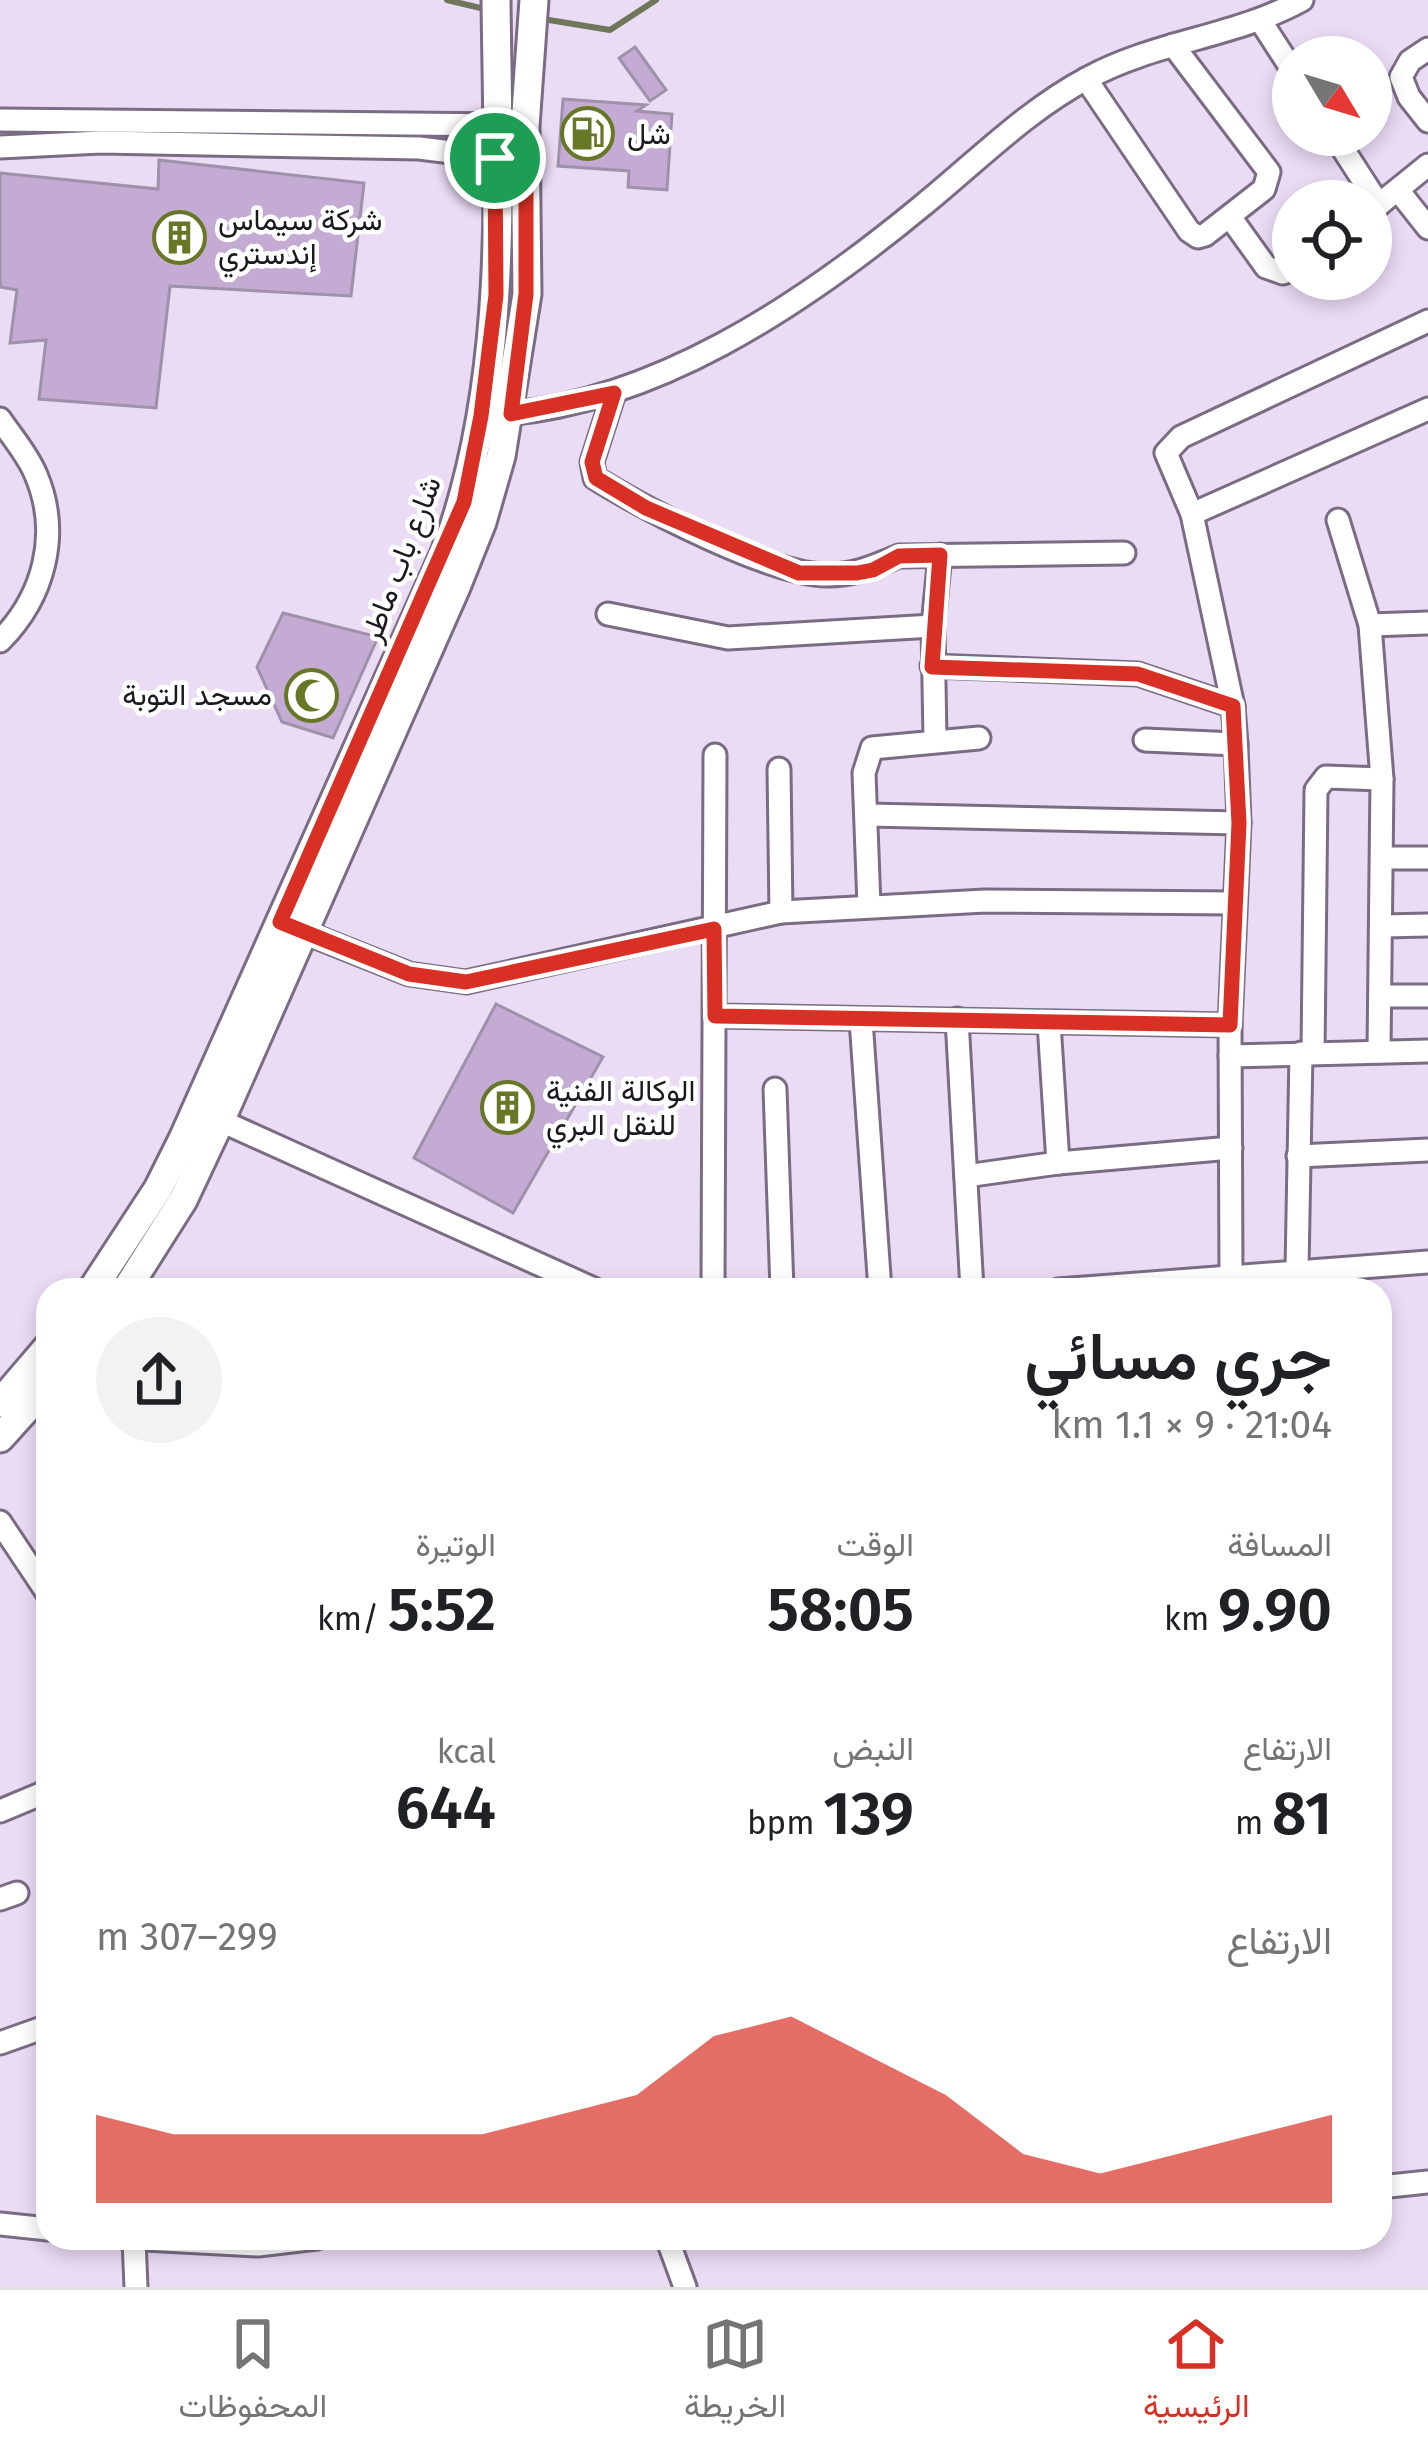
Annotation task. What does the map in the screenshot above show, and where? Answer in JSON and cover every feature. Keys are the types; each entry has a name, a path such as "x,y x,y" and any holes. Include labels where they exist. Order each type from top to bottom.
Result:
{"main road":[{"name":"شارع باب ماطر","path":"134,1278 183,1200 208,1115 291,927 464,502 481,416 496,295 496,1"},
{"name":"شارع باب ماطر","path":"291,927 456,587 482,522 511,414 526,294 525,126 534,3"},
{"name":"شارع باب ماطر","path":"100,1278 208,1115"},
{"path":"0,1403 36,1360"},
{"path":"0,1438 36,1398"}],"street":[{"path":"481,416 614,393 682,366 766,319 903,222 1035,112 1086,79 1173,45 1260,20 1302,0"},
{"path":"1260,20 1272,39"},
{"path":"1086,79 1193,236 1205,235 1268,184 1269,172 1173,45"},
{"path":"1428,49 1410,61 1401,77 1428,121"},
{"path":"0,120 274,133 526,160"},
{"path":"419,122 419,148"},
{"path":"0,147 419,122 525,126"},
{"path":"1392,195 1428,165"},
{"path":"1398,190 1428,228"},
{"path":"1230,217 1272,269"},
{"path":"1232,1276 1229,1056 1239,823 1236,743 1233,706 1192,514 1168,461 1168,447 1428,321"},
{"path":"614,393 591,470 596,478 646,508 799,573 857,573 899,556 1124,553"},
{"path":"1192,514 1428,409"},
{"path":"0,419 34,470 48,520 48,548 26,610 0,641"},
{"path":"1338,520 1370,625 1382,779 1379,1052"},
{"path":"935,740 933,626 940,555"},
{"path":"608,614 728,638 933,626"},
{"path":"1370,625 1428,623"},
{"path":"932,667 1138,674 1233,706"},
{"path":"869,906 864,773 872,748 979,738"},
{"path":"1145,740 1236,743"},
{"path":"713,1278 715,755"},
{"path":"779,769 781,912"},
{"path":"1297,1269 1316,790 1326,778 1338,776 1382,779"},
{"path":"868,815 1239,823"},
{"path":"1382,858 1428,858"},
{"path":"291,927 409,974 466,982 781,912 986,901 1234,903"},
{"path":"1383,926 1428,925"},
{"path":"1382,996 1428,996"},
{"path":"715,1016 1230,1025"},
{"path":"957,1019 971,1278"},
{"path":"861,1020 879,1278"},
{"path":"1049,1023 1058,1163"},
{"path":"1229,1056 1428,1052"},
{"path":"775,1089 782,1278"},
{"path":"208,1115 569,1278"},
{"path":"966,1176 1231,1148"},
{"path":"1298,1156 1428,1150"},
{"path":"1207,1278 1428,1262"},
{"path":"0,1522 36,1575"},
{"path":"0,1811 36,1796"},
{"path":"0,2043 36,2030"},
{"path":"1392,2186 1428,2182"},
{"path":"0,2224 36,2228"},
{"path":"136,2287 141,2250"},
{"path":"671,2250 685,2287"}],"building":[{"path":"635,47 666,90 650,101 619,58"},
{"path":"563,99 646,105 637,111 672,114 667,190 628,187 629,171 558,166"},
{"name":"شركة سيماس إندستري","path":"159,160 364,183 351,296 170,286 156,408 39,399 46,340 10,343 17,290 0,287 0,173 158,189"},
{"name":"مسجد التوبة","path":"283,613 378,637 333,738 282,722 257,667"},
{"name":"الوكالة الفنية للنقل البري","path":"496,1004 603,1057 513,1213 414,1158"}],"waterway":[{"path":"447,0 489,10"},
{"path":"543,19 610,30 656,0"}],"place":[{"name":"شل","path":"588,134"},
{"name":"شركة سيماس إندستري","path":"179,237"},
{"name":"مسجد التوبة","path":"311,695"},
{"name":"الوكالة الفنية للنقل البري","path":"507,1108"}],"route":[{"path":"495,158 526,160 526,294 511,414 614,393 592,462 596,478 646,508 799,573 857,573 899,556 940,555 932,667 1138,674 1233,706 1239,823 1230,1025 715,1016 714,929 466,982 409,974 280,922 464,502 481,416 496,295 495,158"}]}
